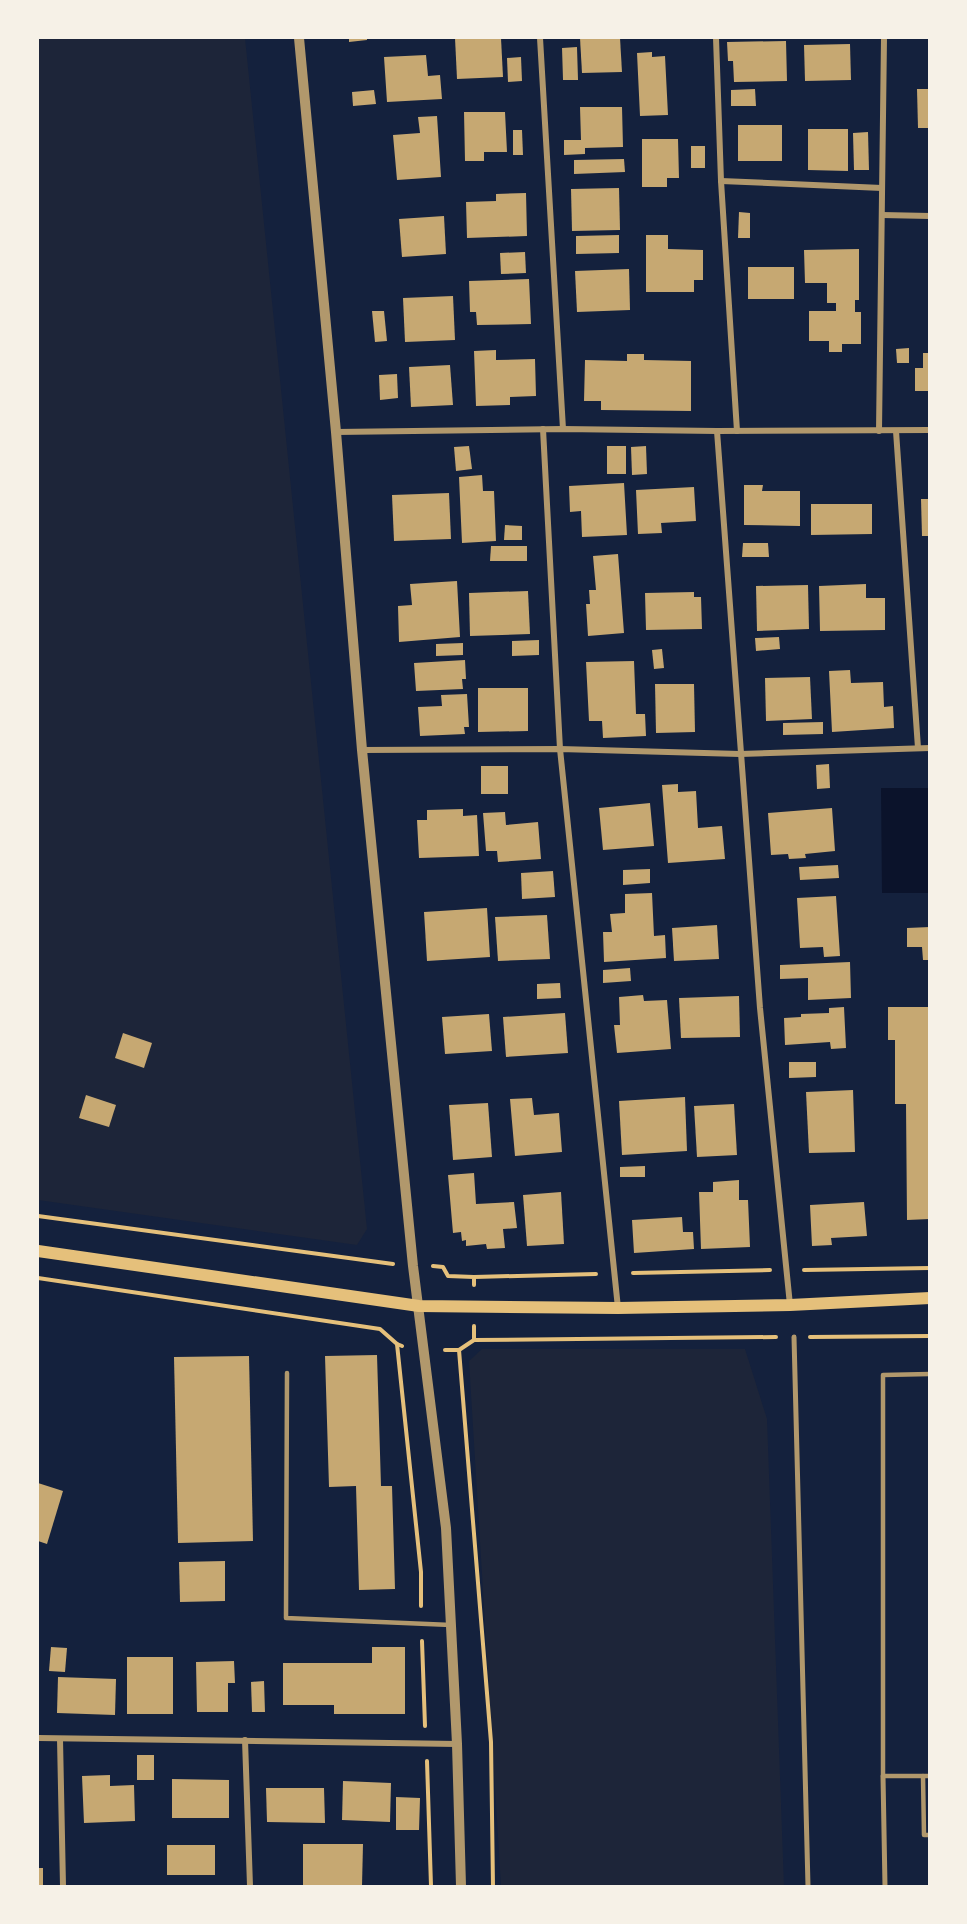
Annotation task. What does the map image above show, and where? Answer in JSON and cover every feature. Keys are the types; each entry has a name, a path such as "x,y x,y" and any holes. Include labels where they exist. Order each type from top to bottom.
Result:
{"main road":[{"path":"38,1251 419,1306 618,1308 790,1305 930,1298"}],"street":[{"path":"299,38 336,432 362,750 413,1266 446,1528 457,1744 460,1887"},
{"path":"540,38 563,429"},
{"path":"716,38 721,181 737,431"},
{"path":"879,431 884,38"},
{"path":"721,181 882,188"},
{"path":"882,215 930,216"},
{"path":"336,432 543,429 930,430"},
{"path":"543,429 560,749 618,1308"},
{"path":"717,431 760,1008 790,1305"},
{"path":"896,431 918,748"},
{"path":"362,750 560,749 740,754 930,748"},
{"path":"794,1337 807,1887"},
{"path":"38,1738 457,1744"},
{"path":"60,1739 63,1887"},
{"path":"245,1740 250,1887"},
{"path":"882,1776 885,1887"}],"lane":[{"path":"287,1373 286,1618 451,1625"},
{"path":"930,1374 883,1375 882,1776 930,1776"},
{"path":"923,1776 924,1835 930,1835"}],"path":[{"path":"38,1216 365,1262 443,1267 448,1276 930,1268"},
{"path":"474,1277 474,1340"},
{"path":"38,1278 380,1329 397,1344 423,1351 459,1350 474,1340 930,1336"},
{"path":"459,1350 491,1742 494,1887"}],"shaded area":[{"path":"38,38 245,38 367,1229 357,1245 38,1200"},
{"path":"881,788 929,788 929,893 882,893"},
{"path":"482,1349 745,1349 767,1419 784,1886 501,1886 469,1361"}],"building":[{"path":"349,38 367,38 367,40 349,42"},
{"path":"455,38 501,38 503,77 457,79"},
{"path":"580,38 620,38 622,72 582,73"},
{"path":"786,41 787,81 734,82 733,61 728,61 727,42"},
{"path":"850,44 851,80 805,81 804,45"},
{"path":"577,47 578,80 563,80 562,48"},
{"path":"652,52 652,57 665,56 668,115 640,116 637,53"},
{"path":"426,55 428,76 440,75 442,99 387,102 384,57"},
{"path":"521,57 522,81 508,82 507,58"},
{"path":"755,89 756,106 731,106 731,90"},
{"path":"917,89 930,89 930,128 918,128"},
{"path":"374,90 376,104 353,106 352,92"},
{"path":"580,107 622,107 623,147 585,148 585,154 564,155 564,140 581,140"},
{"path":"464,112 505,112 507,152 484,152 484,161 465,161"},
{"path":"437,116 441,177 397,180 393,135 420,133 418,117"},
{"path":"738,125 782,125 782,161 738,161"},
{"path":"808,129 848,129 848,171 808,170"},
{"path":"513,130 522,130 523,155 513,155"},
{"path":"868,132 869,170 854,170 853,133"},
{"path":"642,139 678,139 679,178 667,178 667,187 642,187"},
{"path":"691,146 705,146 705,168 691,168"},
{"path":"624,159 625,172 574,174 574,160"},
{"path":"619,188 620,230 572,231 571,189"},
{"path":"526,193 527,236 467,238 466,202 496,201 496,194"},
{"path":"739,212 750,213 750,238 738,238"},
{"path":"444,216 446,254 402,257 399,219"},
{"path":"619,235 619,253 576,254 576,236"},
{"path":"646,235 668,235 668,249 703,250 703,280 694,280 694,292 646,292"},
{"path":"859,249 859,300 855,300 855,312 861,312 861,344 842,344 842,352 829,352 829,341 809,341 809,311 836,311 836,303 827,303 827,283 805,283 804,250"},
{"path":"525,252 526,273 501,274 500,253"},
{"path":"748,267 794,267 794,299 748,299"},
{"path":"629,269 630,310 577,312 575,271"},
{"path":"529,279 531,324 477,325 476,312 470,312 469,281"},
{"path":"453,296 455,340 405,342 403,298"},
{"path":"372,311 384,311 387,341 375,342"},
{"path":"909,348 909,363 897,363 896,349"},
{"path":"496,350 496,360 535,359 536,396 510,397 510,405 476,406 474,351"},
{"path":"923,353 930,353 930,391 915,391 915,368 923,368"},
{"path":"627,354 644,354 644,360 691,361 691,411 601,410 601,401 584,401 585,360 627,361"},
{"path":"450,365 453,405 411,407 409,367"},
{"path":"397,374 398,398 380,400 379,375"},
{"path":"469,446 472,469 456,471 454,447"},
{"path":"607,446 626,446 626,474 607,474"},
{"path":"646,446 647,474 632,475 631,447"},
{"path":"482,475 483,491 494,491 496,541 462,543 459,477"},
{"path":"624,483 627,535 582,537 581,511 570,512 569,486"},
{"path":"744,485 763,485 762,491 800,491 800,526 744,525"},
{"path":"694,487 696,521 661,523 662,533 638,534 636,490"},
{"path":"449,493 451,539 394,541 392,495"},
{"path":"921,499 930,499 930,536 922,536"},
{"path":"811,504 872,504 872,534 811,535"},
{"path":"505,525 522,526 522,540 504,540"},
{"path":"743,543 768,543 769,557 742,557"},
{"path":"491,546 527,546 527,561 490,561"},
{"path":"618,554 624,633 588,636 586,604 590,604 589,590 596,590 593,556"},
{"path":"457,581 460,637 399,642 398,606 412,605 410,584"},
{"path":"866,584 866,598 885,598 885,630 820,631 819,586"},
{"path":"808,585 809,629 757,631 756,586"},
{"path":"528,591 530,634 470,636 469,593"},
{"path":"694,592 694,597 701,597 702,629 646,630 645,593"},
{"path":"779,637 780,649 756,651 755,638"},
{"path":"539,640 539,655 512,656 512,641"},
{"path":"463,643 463,655 436,656 436,644"},
{"path":"662,649 664,668 654,669 652,650"},
{"path":"465,660 466,679 462,679 463,689 416,691 414,663"},
{"path":"634,661 636,714 645,714 646,736 603,738 602,721 589,721 586,662"},
{"path":"850,670 851,683 883,682 884,707 893,706 894,728 832,732 829,671"},
{"path":"810,677 812,719 766,721 765,678"},
{"path":"655,684 694,684 695,732 656,733"},
{"path":"478,688 528,688 528,731 478,732"},
{"path":"467,694 469,727 464,727 465,734 420,736 418,707 442,706 441,695"},
{"path":"823,722 823,734 783,735 783,723"},
{"path":"829,764 830,788 817,789 816,765"},
{"path":"481,766 508,766 508,794 481,794"},
{"path":"678,784 678,792 696,791 698,828 722,826 725,859 668,863 662,785"},
{"path":"650,803 654,846 603,850 599,808"},
{"path":"832,808 835,851 805,854 806,858 789,859 788,854 771,855 768,813"},
{"path":"463,809 463,816 477,815 479,856 419,858 417,820 427,820 427,810"},
{"path":"505,812 506,825 538,822 541,859 498,862 497,851 486,851 483,813"},
{"path":"838,865 839,878 800,880 799,867"},
{"path":"650,869 650,883 623,885 623,870"},
{"path":"553,871 555,897 522,899 521,873"},
{"path":"652,893 654,936 665,935 666,958 604,962 603,932 612,932 610,914 625,913 625,894"},
{"path":"836,896 840,956 824,957 823,947 800,948 797,898"},
{"path":"487,908 490,957 427,961 424,912"},
{"path":"547,915 550,959 498,961 495,917"},
{"path":"717,925 719,959 674,961 672,928"},
{"path":"930,927 930,960 923,960 922,947 907,947 907,928"},
{"path":"850,962 851,998 808,1000 808,978 780,979 780,965"},
{"path":"630,968 631,981 603,983 603,970"},
{"path":"560,983 561,998 537,999 537,984"},
{"path":"643,995 644,1001 667,1000 671,1049 617,1053 614,1025 620,1025 619,997"},
{"path":"739,996 740,1037 681,1038 679,998"},
{"path":"844,1007 846,1048 831,1049 830,1042 785,1045 784,1018 801,1017 801,1014 829,1013 829,1008"},
{"path":"888,1007 930,1007 930,1219 907,1220 906,1104 895,1104 895,1040 888,1040"},
{"path":"565,1013 568,1053 506,1057 503,1017"},
{"path":"489,1014 492,1051 445,1054 442,1017"},
{"path":"123,1033 152,1043 144,1068 115,1058"},
{"path":"789,1062 816,1062 816,1077 789,1078"},
{"path":"853,1090 855,1152 809,1153 806,1092"},
{"path":"86,1095 116,1105 109,1127 79,1118"},
{"path":"685,1097 687,1151 622,1155 619,1101"},
{"path":"532,1098 534,1115 559,1113 562,1152 515,1156 510,1099"},
{"path":"488,1103 492,1157 453,1160 449,1105"},
{"path":"734,1104 737,1155 697,1157 694,1106"},
{"path":"645,1166 645,1177 620,1177 620,1167"},
{"path":"474,1173 476,1204 514,1202 517,1228 503,1229 505,1248 487,1249 486,1244 466,1246 466,1240 462,1241 461,1232 453,1233 448,1175"},
{"path":"739,1180 739,1200 748,1200 750,1247 701,1249 699,1192 713,1192 713,1182"},
{"path":"561,1192 564,1244 527,1246 523,1195"},
{"path":"864,1202 867,1236 831,1238 832,1245 812,1246 810,1205"},
{"path":"682,1217 683,1232 693,1232 694,1249 634,1253 632,1220"},
{"path":"377,1355 381,1486 392,1486 395,1589 359,1590 356,1486 329,1487 325,1356"},
{"path":"249,1356 253,1541 178,1543 174,1357"},
{"path":"38,1483 63,1491 47,1544 38,1541"},
{"path":"225,1561 225,1601 180,1602 179,1562"},
{"path":"51,1647 67,1648 65,1672 49,1671"},
{"path":"372,1647 405,1647 405,1714 334,1714 334,1705 283,1705 283,1663 372,1663"},
{"path":"127,1657 173,1657 173,1714 127,1714"},
{"path":"234,1661 235,1683 228,1683 228,1712 197,1712 196,1662"},
{"path":"58,1677 116,1679 115,1715 57,1713"},
{"path":"264,1681 265,1712 252,1712 251,1682"},
{"path":"137,1755 154,1755 154,1780 137,1780"},
{"path":"110,1775 110,1786 134,1785 135,1821 84,1823 82,1776"},
{"path":"172,1779 229,1780 229,1818 172,1818"},
{"path":"343,1781 391,1783 390,1822 342,1820"},
{"path":"266,1788 324,1788 325,1823 267,1822"},
{"path":"396,1797 420,1798 419,1830 396,1830"},
{"path":"303,1844 363,1844 362,1886 303,1886"},
{"path":"167,1845 215,1845 215,1875 167,1875"},
{"path":"38,1868 43,1868 43,1886 38,1886"}]}
